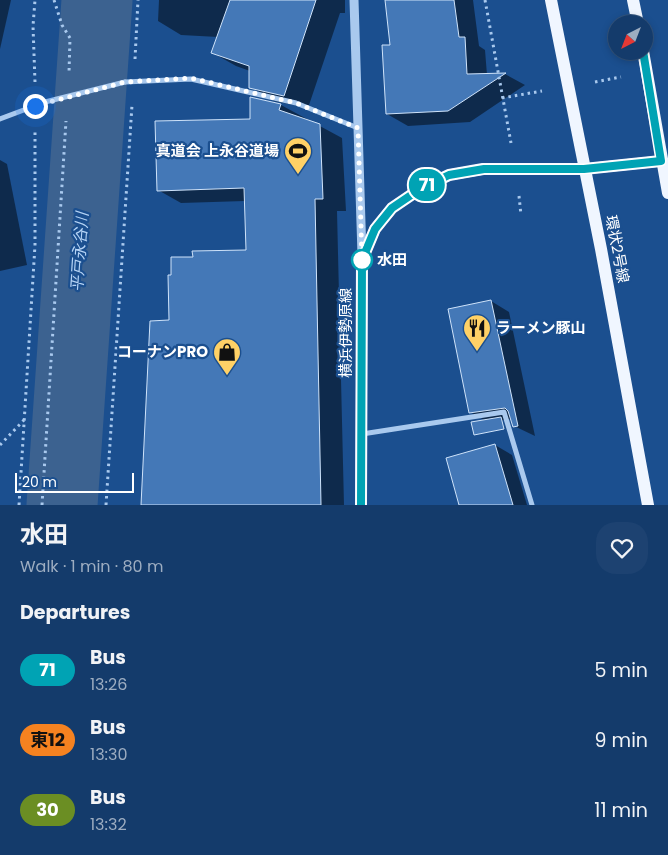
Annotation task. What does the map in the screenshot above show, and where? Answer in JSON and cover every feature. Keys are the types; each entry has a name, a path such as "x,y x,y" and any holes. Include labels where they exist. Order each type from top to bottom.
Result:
{"main road":[{"name":"環状2号線","path":"551,0 601,249 648,505"},
{"path":"633,0 636,15"},
{"path":"645,60 664,161 668,193"},
{"name":"横浜伊勢原線","path":"361,505 362,260 375,229 392,208 420,189 449,175 484,169 584,169 664,161"}],"street":[{"path":"354,0 362,260"},
{"path":"0,118 45,102 125,82 191,78 296,103 358,128"},
{"path":"362,434 504,412 532,505"}],"path":[{"path":"19,505 35,245 33,26 35,0"},
{"path":"54,0 62,25 70,38 68,77"},
{"path":"106,505 138,0"},
{"path":"485,0 516,169 521,215"},
{"path":"42,505 66,116"},
{"path":"0,445 25,419"}],"building":[{"path":"230,0 316,0 284,96 249,88 249,66 211,53"},
{"path":"385,0 454,0 459,37 465,37 467,74 506,73 448,111 386,114 382,45 390,45"},
{"name":"コーナンPRO","path":"250,97 281,104 279,110 320,124 323,199 315,199 321,505 141,505 150,321 169,320 168,275 171,275 171,257 193,257 192,251 246,250 244,188 157,191 155,121 250,119"},
{"path":"491,300 518,426 513,427 508,411 505,408 469,413 448,309"},
{"path":"501,417 504,429 474,435 471,422"},
{"path":"495,444 513,505 459,505 446,458"}],"waterway":[{"name":"平戸永谷川","path":"62,505 97,0"}],"bus line":[{"name":"71","path":"361,505 362,260 375,229 392,208 420,189 449,175 484,169 584,169 661,161 645,60"}],"place":[{"name":"真道会 上永谷道場","path":"298,175"},
{"name":"水田","path":"362,260"},
{"name":"ラーメン豚山","path":"477,352"},
{"name":"コーナンPRO","path":"227,376"}],"route":[{"path":"35,106 125,82 191,78 296,103 358,128 362,260"}]}
